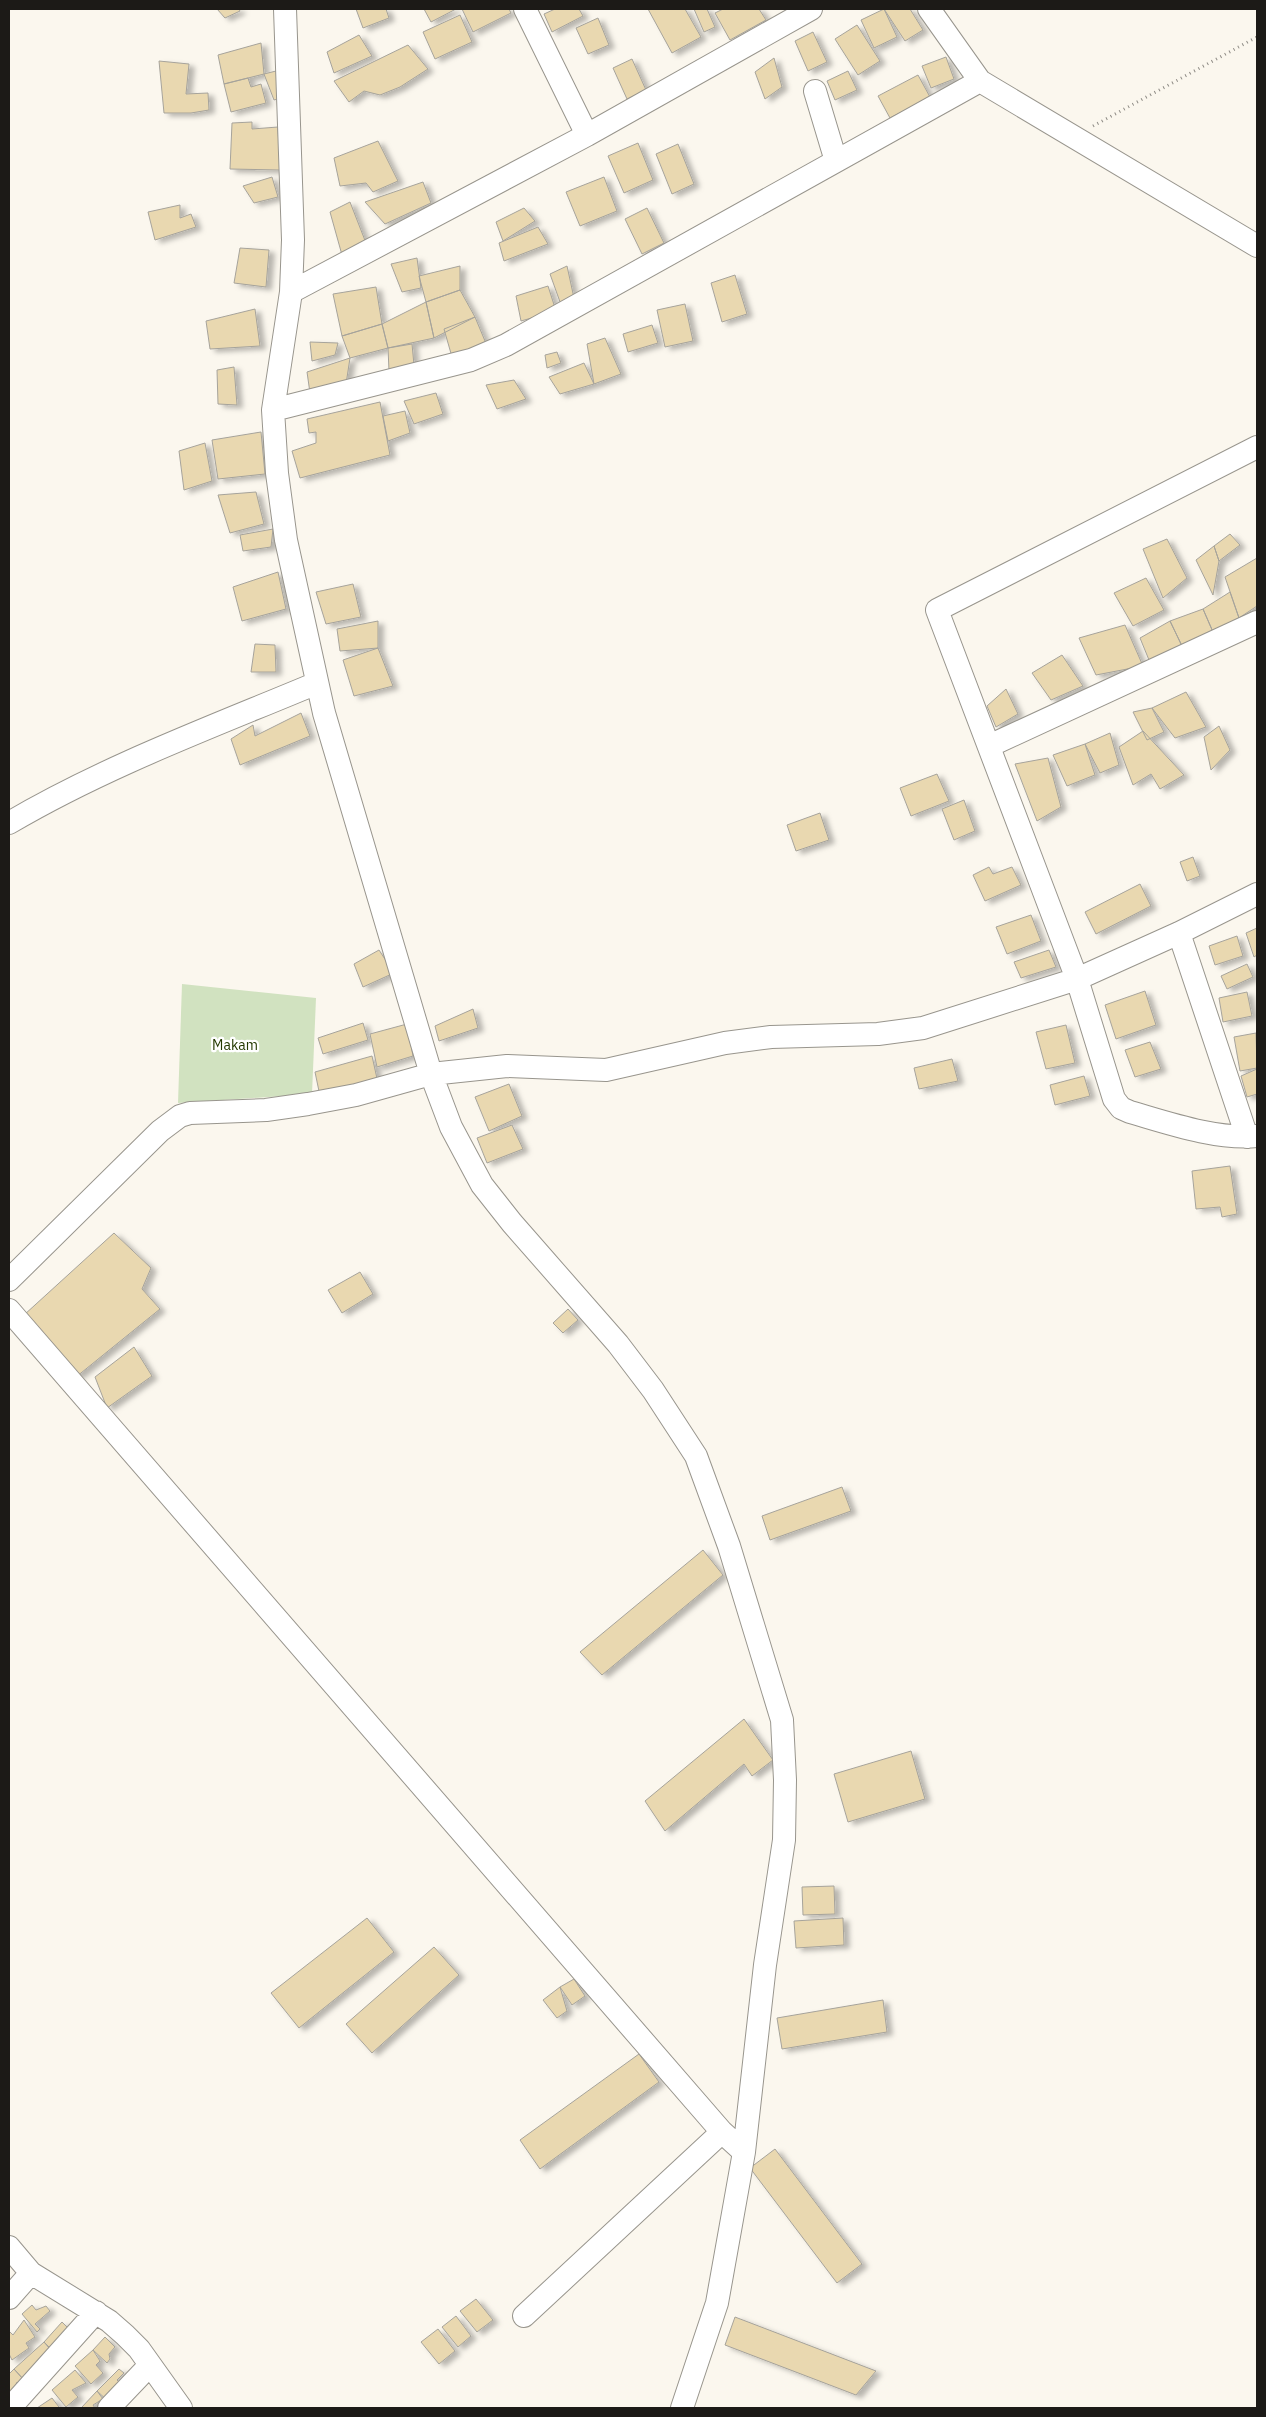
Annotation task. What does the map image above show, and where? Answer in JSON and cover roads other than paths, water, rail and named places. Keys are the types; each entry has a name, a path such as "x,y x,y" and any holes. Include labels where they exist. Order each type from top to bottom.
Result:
{"street":[{"path":"524,9 587,135"},
{"path":"291,292 587,135 811,9"},
{"path":"929,9 980,80 1072,137 1257,246"},
{"path":"288,10 293,240 291,292 273,410 277,473 286,540 317,683 431,1074 451,1126 482,1185 512,1223 618,1344 653,1390 696,1456 729,1546 782,1720 785,1780 784,1831 765,1965 744,2152 717,2303 682,2408"},
{"path":"273,410 471,360 490,353 980,80"},
{"path":"816,91 836,161"},
{"path":"1179,933 1252,1136 1195,1130 1130,1112 1121,1108 1114,1099 1077,979 937,610 1257,448"},
{"path":"988,746 1257,622"},
{"path":"9,823 53,797 132,760 317,683"},
{"path":"9,1279 160,1131 180,1116 203,1112 266,1110 308,1104 356,1095 431,1074 506,1066 606,1070 725,1042 771,1037 878,1034 923,1028 1077,979 1179,933 1257,894"},
{"path":"9,1310 722,2132 744,2152"},
{"path":"524,2316 722,2132"},
{"path":"9,2247 31,2273 96,2312 125,2335 139,2349 149,2366 181,2408"},
{"path":"9,2298 31,2273"},
{"path":"10,2408 96,2312"},
{"path":"109,2408 149,2366"}],"park label":[{"name":"Makam","path":"235,1045"}]}
